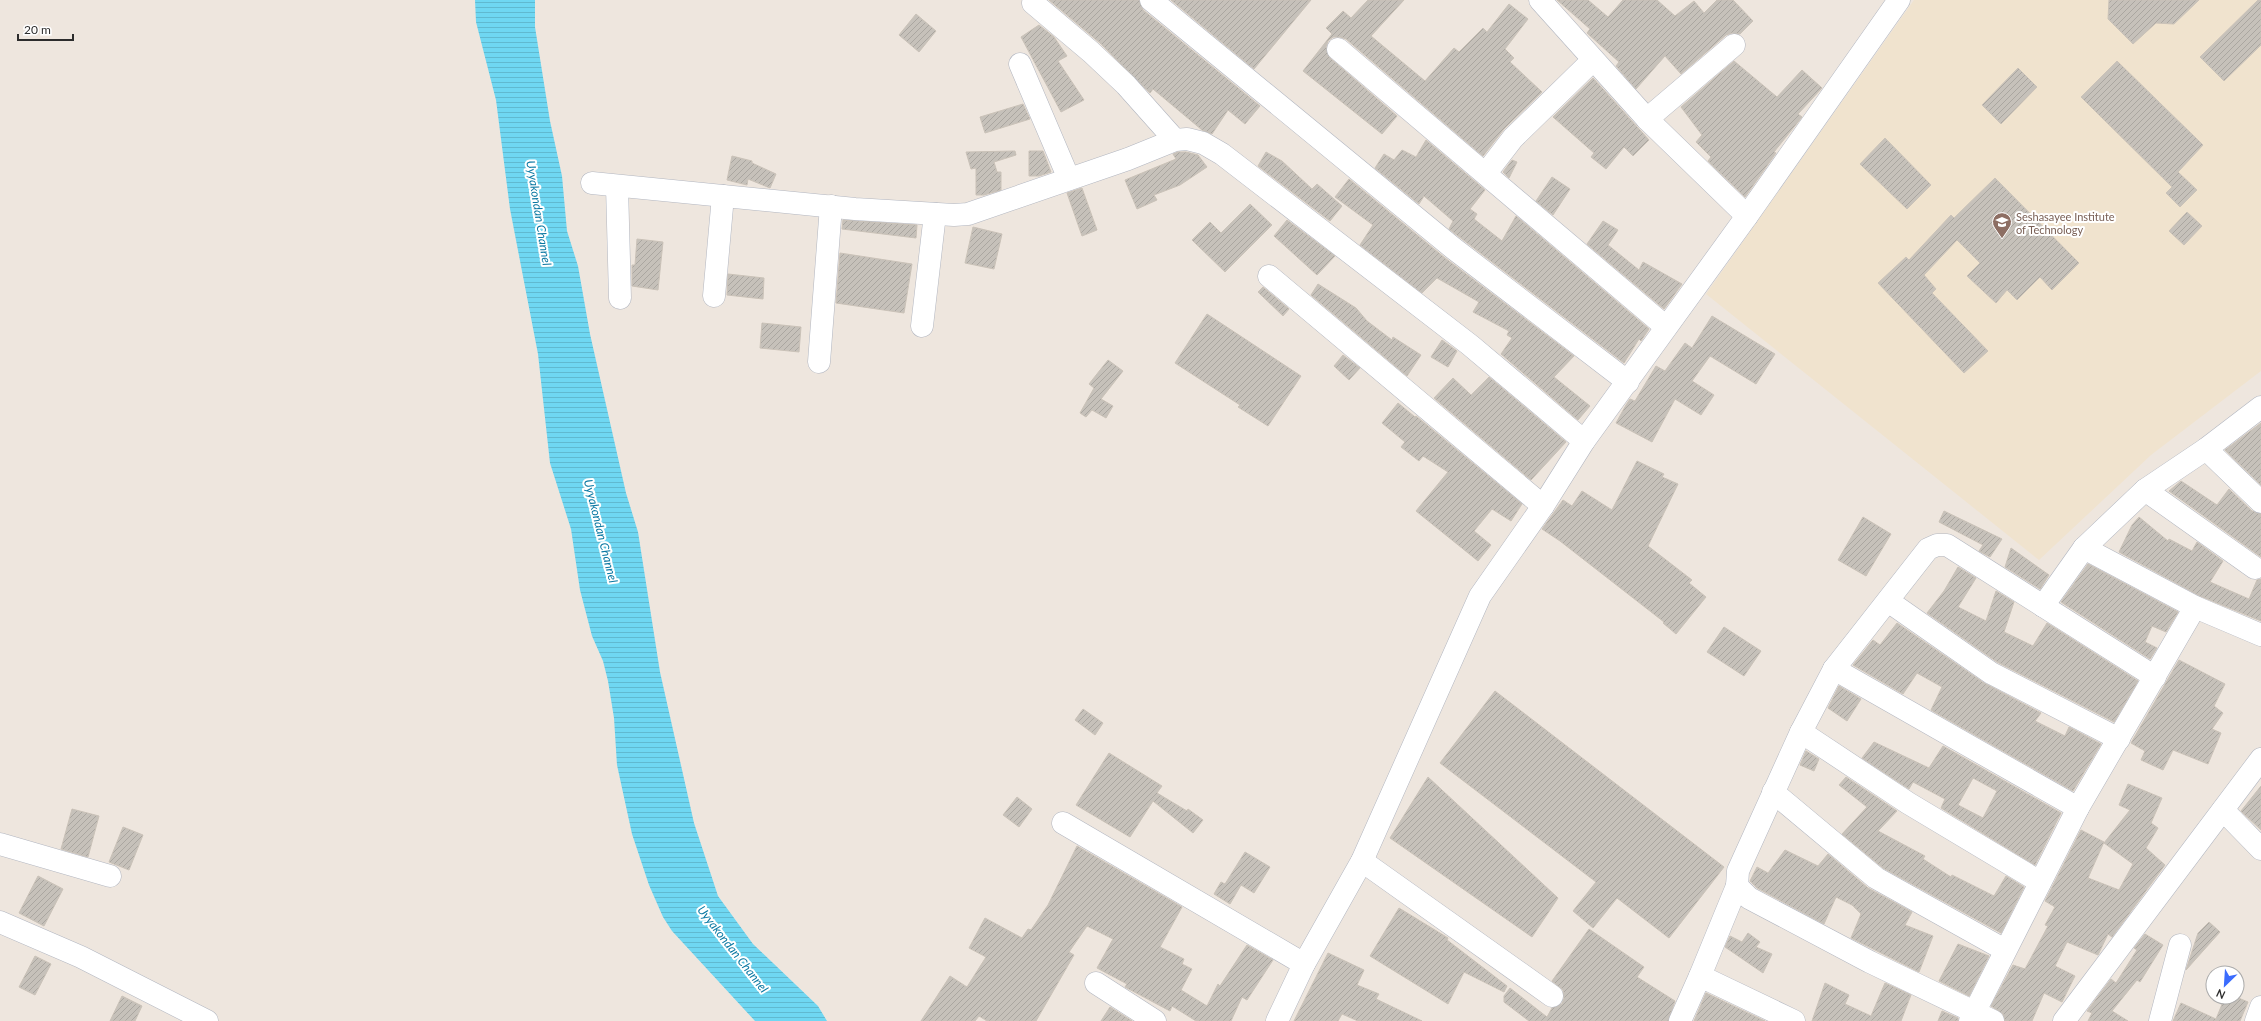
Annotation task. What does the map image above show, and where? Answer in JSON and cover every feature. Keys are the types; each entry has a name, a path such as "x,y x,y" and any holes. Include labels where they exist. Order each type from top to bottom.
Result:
{"street":[{"path":"1151,0 1453,248 1628,382"},
{"path":"1540,0 1647,118 1747,216"},
{"path":"1277,1021 1304,964 1362,861 1480,596 1543,506 1584,441 1747,216 1899,0"},
{"path":"1033,3 1091,52 1126,85 1175,140"},
{"path":"1647,118 1734,45"},
{"path":"1338,49 1666,327"},
{"path":"1486,173 1513,138 1593,60"},
{"path":"1020,64 1069,179"},
{"path":"592,183 831,206 935,214 968,214 1175,140 1187,139 1203,143 1222,154 1470,345 1584,441"},
{"path":"617,186 620,298"},
{"path":"714,296 723,196"},
{"path":"819,362 831,206"},
{"path":"922,326 935,214"},
{"path":"1269,276 1543,506"},
{"path":"2043,606 2084,548 2145,490 2206,450 2261,407"},
{"path":"2206,450 2261,502"},
{"path":"2145,490 2255,568"},
{"path":"1680,1021 1737,886 1738,870 1800,732 1834,669 1928,549 1937,545 1947,545 2155,677"},
{"path":"2084,548 2195,607 2261,635"},
{"path":"1888,601 1991,673 2119,739"},
{"path":"1737,886 1748,898 1979,1018 2005,950 2078,808 2195,607"},
{"path":"1834,669 2078,808"},
{"path":"1800,732 1908,803 2040,882"},
{"path":"2064,1021 2261,759"},
{"path":"1773,792 1876,878 2005,950"},
{"path":"2223,810 2261,849"},
{"path":"1063,823 1304,964"},
{"path":"0,844 110,876"},
{"path":"1362,861 1552,996"},
{"path":"0,922 81,957 206,1021"},
{"path":"2160,1021 2180,945"},
{"path":"1700,976 1794,1021"},
{"path":"1096,983 1155,1021"},
{"path":"2256,1021 2261,1007"}],"shaded area":[{"name":"Seshasayee Institute of Technology","path":"1914,0 2261,0 2261,371 2151,455 2039,560 1706,294"}],"water":[{"name":"Uyyakondan Channel","path":"475,0 535,0 535,27 550,121 562,176 567,231 578,266 590,334 626,493 638,532 660,672 694,823 718,896 753,944 818,1006 827,1021 755,1021 672,931 663,917 649,885 632,834 617,765 614,718 608,681 603,661 592,636 580,590 571,529 550,463 538,354 510,209 496,100 476,22"}],"building":[{"path":"1049,0 1139,0 1143,10 1260,106 1245,124 1228,110 1212,134 1202,130 1153,89 1150,93 1100,43"},
{"path":"1171,0 1311,0 1254,69"},
{"path":"1368,0 1404,0 1371,36 1425,81 1454,48 1459,52 1483,28 1487,32 1509,4 1528,19 1505,49 1514,58 1510,62 1542,92 1504,129 1483,156 1346,39 1333,37 1328,41 1326,47 1330,58 1397,116 1382,134 1303,71 1332,34 1326,28 1343,11 1351,18"},
{"path":"1557,0 1588,0 1608,17 1623,0 1657,0 1675,16 1694,1 1704,13 1717,0 1733,0 1753,21 1740,34 1732,33 1726,35 1681,74 1665,56 1636,89 1616,66 1619,62 1587,33 1590,29"},
{"path":"2109,0 2199,0 2174,24 2156,23 2133,44 2108,19"},
{"path":"2258,0 2261,0 2261,45 2224,81 2200,57"},
{"path":"916,14 936,31 919,52 899,35"},
{"path":"1039,25 1054,37 1067,56 1058,61 1084,100 1061,112 1021,37"},
{"path":"1734,61 1777,97 1802,70 1822,88 1798,114 1802,117 1774,152 1776,153 1745,197 1708,161 1711,157 1696,142 1702,135 1681,107"},
{"path":"2117,61 2203,145 2178,172 2197,190 2180,207 2166,193 2172,187 2081,97"},
{"path":"2018,68 2037,87 2001,124 1982,105"},
{"path":"1593,78 1649,140 1633,156 1624,147 1606,169 1591,157 1594,153 1553,117"},
{"path":"1023,104 1030,119 985,133 980,117"},
{"path":"1885,138 1931,185 1907,209 1860,164"},
{"path":"1426,140 1485,190 1470,209 1477,214 1474,219 1502,241 1516,216 1649,329 1641,341 1639,339 1624,363 1449,229 1453,221 1424,196 1419,204 1375,168 1384,154 1394,160 1402,150 1416,157"},
{"path":"1015,151 1016,155 994,162 997,172 1001,172 1001,190 984,195 976,195 976,168 971,169 966,152"},
{"path":"1029,151 1043,151 1051,172 1039,176 1029,176"},
{"path":"1178,152 1198,155 1207,167 1180,185 1154,195 1157,200 1137,209 1125,180 1176,159 1173,154"},
{"path":"1266,152 1282,161 1312,189 1317,184 1342,206 1330,221 1258,166"},
{"path":"732,156 752,161 752,163 776,174 770,188 748,179 747,185 727,180"},
{"path":"1512,160 1517,162 1509,178 1503,172"},
{"path":"1552,177 1570,189 1553,215 1536,201"},
{"path":"1995,178 2079,263 2052,290 2040,277 2017,300 2007,290 1996,303 1967,276 1980,263 1957,240 1924,275 1936,289 1932,293 1988,351 1964,373 1878,283 1906,257 1909,260 1951,215 1954,218"},
{"path":"1349,179 1445,258 1574,356 1554,377 1590,406 1578,420 1501,354 1512,338 1507,335 1509,331 1473,312 1479,302 1437,278 1422,293 1360,245 1373,225 1335,197"},
{"path":"1082,188 1097,230 1082,236 1067,193"},
{"path":"1250,204 1272,225 1225,272 1192,240 1210,222 1221,233"},
{"path":"2187,212 2202,226 2184,245 2169,231"},
{"path":"843,220 917,225 916,238 842,229"},
{"path":"1287,220 1335,256 1317,275 1274,236"},
{"path":"1603,221 1618,230 1608,245 1639,270 1643,262 1682,284 1664,309 1587,244"},
{"path":"973,227 1002,234 994,269 965,263"},
{"path":"637,239 663,242 658,290 632,286 632,265 635,265"},
{"path":"840,253 912,264 904,313 836,303"},
{"path":"728,274 764,278 763,299 727,295"},
{"path":"1318,284 1356,308 1367,321 1392,340 1393,337 1421,355 1407,376 1311,295"},
{"path":"1263,287 1289,309 1283,316 1258,292"},
{"path":"1207,314 1301,376 1268,426 1238,407 1240,405 1175,363"},
{"path":"1712,316 1775,354 1756,384 1710,356 1692,381 1714,395 1701,415 1675,399 1652,442 1616,423 1630,399 1635,401 1656,366 1665,371 1685,343 1692,348"},
{"path":"762,323 801,327 799,352 760,348"},
{"path":"1442,340 1457,351 1448,367 1431,357"},
{"path":"1343,355 1360,368 1349,380 1334,366"},
{"path":"1108,360 1123,371 1101,399 1113,406 1106,418 1092,410 1086,417 1080,413 1094,388 1089,384"},
{"path":"1489,377 1566,442 1531,480 1434,398 1453,378 1471,395"},
{"path":"1398,403 1415,417 1416,416 1522,504 1511,521 1492,509 1474,531 1491,545 1478,561 1416,511 1448,472 1423,456 1419,461 1401,447 1405,442 1382,423"},
{"path":"2261,423 2261,485 2225,450"},
{"path":"1637,461 1664,474 1662,477 1678,484 1648,546 1692,580 1689,583 1706,597 1676,634 1663,623 1664,622 1560,541 1542,529 1563,500 1572,506 1582,491 1612,510"},
{"path":"2181,481 2217,505 2229,489 2252,511 2261,514 2261,557 2169,491"},
{"path":"1944,511 2002,539 1990,557 1979,551 1983,545 1939,522"},
{"path":"1863,517 1891,534 1866,576 1838,560"},
{"path":"2139,517 2168,541 2169,539 2192,551 2197,542 2223,561 2210,582 2249,599 2257,580 2261,579 2261,621 2200,596 2119,552 2132,525"},
{"path":"2011,548 2049,575 2040,589 2005,567"},
{"path":"2088,564 2178,612 2166,632 2152,626 2145,642 2157,648 2150,659 2061,602"},
{"path":"1958,567 1976,578 1958,607 1986,621 1996,591 2014,602 2004,632 2033,646 2047,623 2138,681 2114,722 1997,662 1927,613 1944,591"},
{"path":"1897,623 1984,683 2041,713 2035,721 2065,736 2069,727 2101,744 2073,791 1931,710 1942,687 1917,673 1903,694 1853,665 1873,640 1880,645"},
{"path":"1724,627 1761,651 1744,676 1707,652"},
{"path":"2179,660 2225,684 2214,706 2223,713 2212,729 2221,733 2208,764 2173,750 2163,770 2141,760 2145,751 2131,743"},
{"path":"1839,686 1861,699 1847,721 1828,708"},
{"path":"1495,691 1724,867 1669,938 1617,898 1593,928 1573,911 1596,882 1440,763"},
{"path":"1083,709 1103,723 1095,735 1075,720"},
{"path":"1874,742 1929,768 1943,746 2061,813 2035,865 1941,808 1945,799 1913,782 1909,789 1862,758","holes":["1973,778 1997,791 1983,818 1958,805"]},
{"path":"1806,751 1819,759 1814,771 1800,765"},
{"path":"1109,753 1162,786 1157,793 1187,811 1188,809 1203,820 1193,833 1153,801 1130,837 1076,805"},
{"path":"1428,777 1558,898 1532,937 1390,838"},
{"path":"1846,777 1897,811 1878,831 1925,856 1923,859 1951,877 1952,875 1994,896 2006,876 2024,887 2001,933 1883,868 1842,834 1867,807 1839,785"},
{"path":"2128,784 2162,798 2151,823 2158,828 2146,848 2165,865 2112,937 2108,934 2098,955 2067,942 2055,966 2075,976 2062,1002 2044,993 2032,1021 2005,1021 2003,1014 1991,1006 2013,965 2025,969 2048,926 2045,925 2055,907 2045,901 2081,830 2104,842 2088,878 2119,890 2133,864 2104,843 2130,810 2119,805"},
{"path":"2261,786 2261,830 2241,811"},
{"path":"1017,797 1032,809 1019,827 1003,815"},
{"path":"72,809 99,816 88,857 61,849"},
{"path":"123,827 143,835 129,870 109,862"},
{"path":"1077,846 1182,907 1160,947 1184,959 1182,964 1192,969 1181,990 1207,1006 1218,984 1220,986 1247,945 1273,960 1247,1000 1242,997 1231,1021 1196,1021 1172,1006 1170,1011 1125,987 1127,984 1097,968 1113,939 1087,926 1069,952 1074,955 1036,1021 987,1021 979,1016 975,1021 921,1021 950,976 967,987 986,957 969,948 985,918 1022,938 1028,929 1031,930 1048,905"},
{"path":"1785,850 1818,866 1828,854 1868,888 1912,912 1905,925 1933,936 1919,972 1851,938 1861,914 1852,905 1836,897 1824,924 1757,888 1750,881 1757,867 1768,873"},
{"path":"1245,852 1270,867 1254,893 1241,885 1230,904 1214,894 1221,882 1225,884"},
{"path":"38,876 63,889 44,926 19,913"},
{"path":"1399,908 1448,938 1447,940 1507,986 1504,992 1464,972 1448,1004 1370,956"},
{"path":"2209,922 2220,932 2186,970 2198,933"},
{"path":"1589,929 1644,967 1637,977 1675,1001 1668,1021 1529,1021 1504,1002 1504,996 1510,988 1547,1017 1552,1008 1562,1004 1564,998 1563,990 1552,981"},
{"path":"1748,933 1760,942 1756,947 1772,954 1763,973 1725,947 1730,936 1742,942"},
{"path":"2145,934 2163,945 2140,982 2137,980 2112,1011 2128,1021 2088,1021 2092,1013 2087,1011 2111,979 2116,983 2137,950 2134,948"},
{"path":"1958,944 1989,956 1969,996 1939,981"},
{"path":"1328,953 1364,970 1357,985 1379,994 1376,999 1422,1021 1358,1021 1342,1014 1338,1021 1294,1021"},
{"path":"35,956 51,964 35,995 19,987"},
{"path":"1825,983 1849,995 1845,1004 1871,1016 1885,983 1911,995 1901,1021 1812,1021"},
{"path":"1706,993 1765,1021 1694,1021"},
{"path":"122,996 142,1006 135,1021 110,1021"},
{"path":"2245,1001 2248,1002 2240,1021 2173,1021 2181,1003 2216,1019 2222,1005 2245,1005"},
{"path":"1110,1007 1132,1021 1101,1021"},
{"path":"1942,1011 1958,1018 1958,1021 1938,1021"}],"place":[{"name":"Seshasayee Institute of Technology","path":"2002,239"}]}
